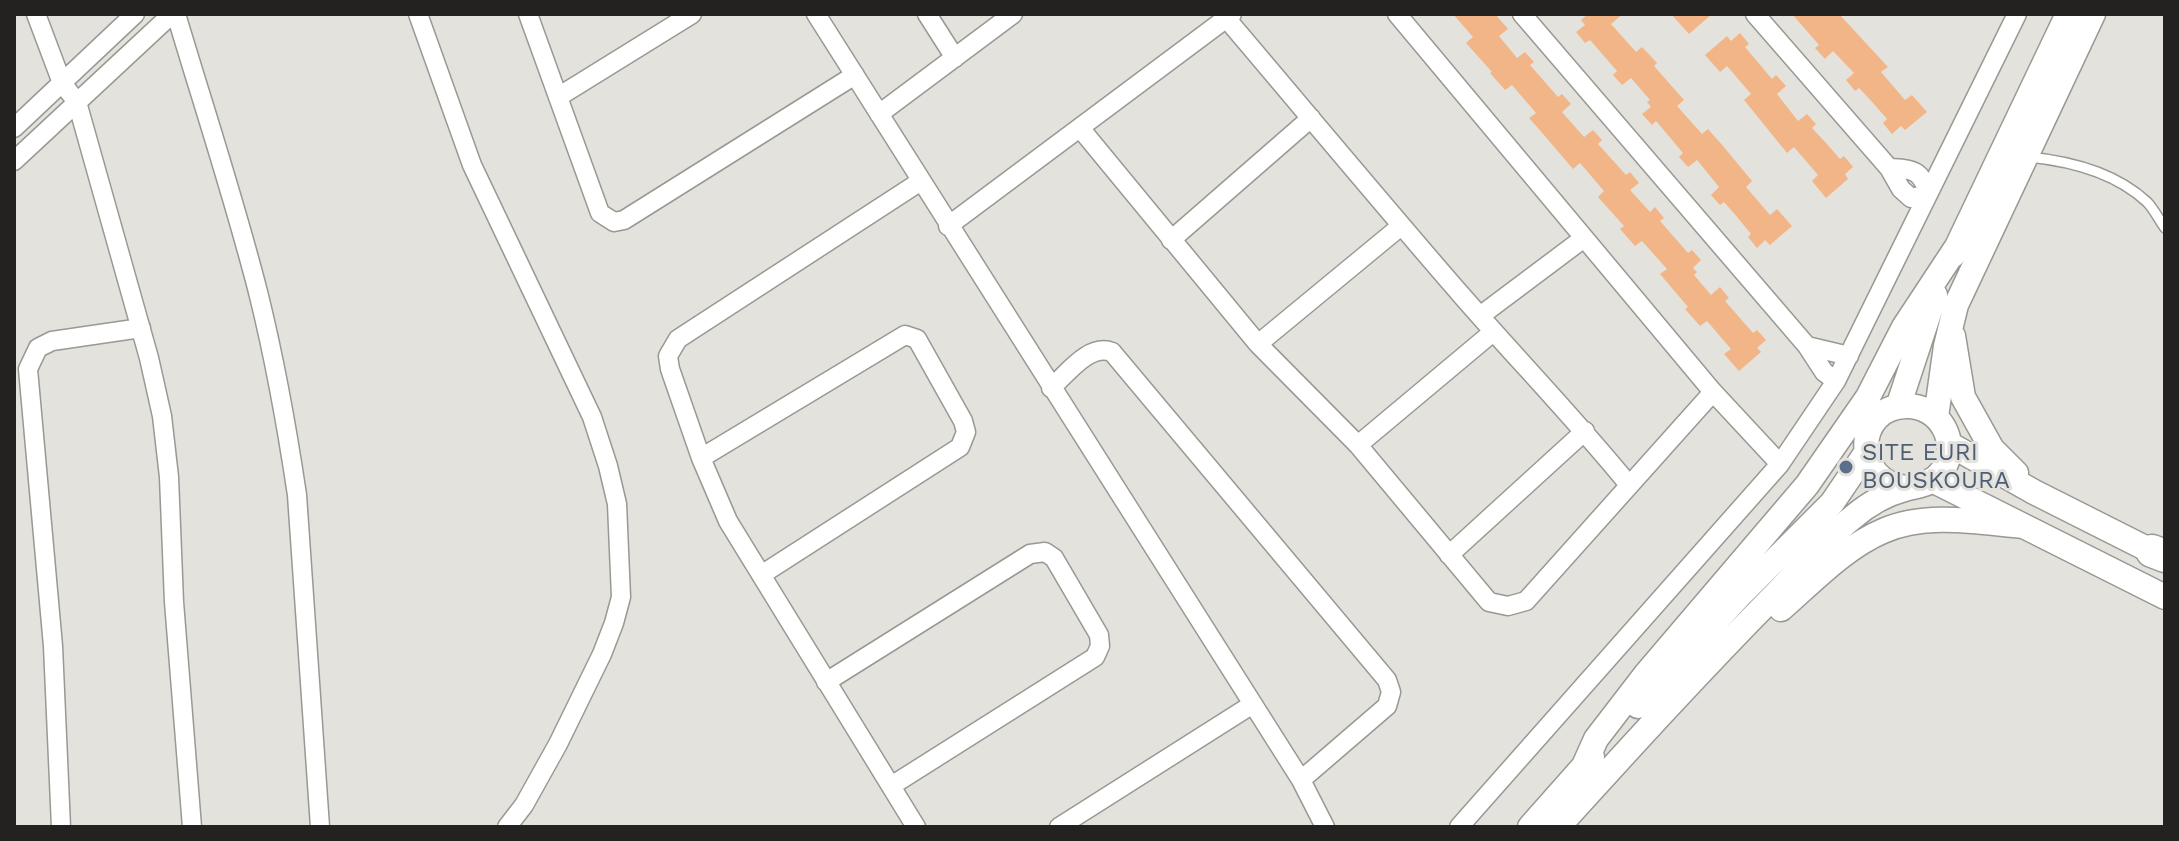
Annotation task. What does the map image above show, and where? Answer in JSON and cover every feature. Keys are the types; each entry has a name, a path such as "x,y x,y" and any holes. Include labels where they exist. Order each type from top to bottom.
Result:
{"main road":[{"path":"1898,407 1929,310 2068,14"},
{"path":"1936,417 1956,305 2093,14"},
{"path":"1583,768 1596,739 1646,674 1807,485 1868,397 1904,327 1960,242"},
{"path":"1950,325 1963,397 1992,449 2034,492"},
{"path":"1558,827 1698,673 1850,519 1868,505 1932,480 1946,462 1949,444 1944,427 1936,417 1918,407 1898,407 1884,413 1873,424 1867,437 1866,453 1871,467 1891,485 1906,488"},
{"path":"1949,444 2034,492 2161,555"},
{"path":"1530,827 1741,594 1832,503 1866,453"},
{"path":"1932,480 2165,597"},
{"path":"1638,739 1682,713 1769,620 1865,540 1885,529 1922,521 2023,526"}],"street":[{"path":"36,14 62,83 77,102 141,328 162,416 169,477 174,602 192,827"},
{"path":"14,128 135,14"},
{"path":"17,151 77,102 174,14 256,286 289,446 297,495 320,827"},
{"path":"418,14 472,165 592,417 617,504 621,597 614,623 558,744 524,805 507,827"},
{"path":"528,14 600,213 608,220 619,222 855,75"},
{"path":"558,97 692,14"},
{"path":"816,14 1301,780 1325,827"},
{"path":"927,14 955,58"},
{"path":"879,114 1013,14"},
{"path":"1397,14 1713,392 1780,464"},
{"path":"1522,14 1807,346 1824,372 1836,381"},
{"path":"1755,14 1889,168 1901,189 1911,198 1928,194"},
{"path":"1459,827 1780,464 1836,381 2017,14"},
{"path":"948,226 1229,16 1401,226 1585,431 1629,485"},
{"path":"1171,240 1311,118"},
{"path":"1080,128 1258,344 1358,445 1489,602 1508,606 1526,601 1713,392"},
{"path":"916,827 728,521 701,458 668,363 673,344 921,181"},
{"path":"1258,344 1401,226"},
{"path":"1480,316 1584,238"},
{"path":"61,827 51,615 28,369 38,348 52,341 141,328"},
{"path":"1358,445 1493,332"},
{"path":"701,458 905,335 917,339 963,421 966,432 960,447 761,575"},
{"path":"1807,346 1849,356"},
{"path":"1051,388 1091,352 1101,349 1112,352 1387,680 1391,692 1387,706 1301,780"},
{"path":"1449,555 1585,431"},
{"path":"826,682 1030,554 1045,552 1054,558 1099,635 1100,646 1095,657 891,786"},
{"path":"1059,827 1253,704"}],"lane":[{"path":"2026,156 2081,167 2115,182 2148,203 2165,228"}],"building":[{"path":"1453,14 1495,14 1508,29 1499,36 1517,58 1525,52 1534,62 1530,65 1558,97 1562,94 1571,104 1562,112 1584,137 1593,130 1602,140 1598,144 1626,175 1630,172 1639,183 1630,190 1650,212 1655,207 1664,218 1660,221 1688,253 1692,250 1701,260 1693,268 1697,272 1694,275 1711,295 1720,287 1729,298 1725,301 1753,333 1757,330 1766,340 1757,348 1761,352 1739,371 1724,354 1731,349 1707,321 1700,326 1660,274 1667,269 1642,241 1635,246 1620,229 1624,226 1598,197 1604,191 1580,163 1573,169 1529,118 1536,113 1512,85 1505,90 1490,73 1466,43 1473,37"},
{"path":"1588,14 1623,14 1611,24 1636,52 1642,47 1657,63 1654,66 1684,100 1677,106 1702,134 1708,129 1723,146 1752,181 1746,187 1770,215 1777,209 1792,226 1770,245 1765,240 1757,248 1748,237 1751,234 1738,218 1724,202 1720,205 1711,195 1719,187 1697,160 1688,167 1679,157 1683,153 1656,121 1652,125 1642,114 1651,107 1647,102 1650,100 1631,78 1622,85 1613,75 1617,71 1590,40 1585,43 1576,32 1585,25 1581,20"},
{"path":"1671,14 1712,14 1689,34"},
{"path":"1792,14 1839,14 1888,67 1881,72 1905,100 1912,95 1927,112 1905,130 1901,126 1892,134 1883,123 1887,119 1859,88 1855,91 1846,80 1854,73 1833,51 1825,59 1815,48 1819,45"},
{"path":"1740,33 1749,44 1745,47 1772,79 1776,75 1786,86 1777,94 1798,121 1807,114 1816,124 1812,128 1840,159 1844,156 1853,167 1845,174 1848,179 1826,198 1812,181 1818,175 1794,147 1787,153 1744,100 1751,94 1727,66 1720,72 1705,55 1727,36 1731,41"}],"place":[{"name":"SITE EURI BOUSKOURA","path":"1846,467"}]}
